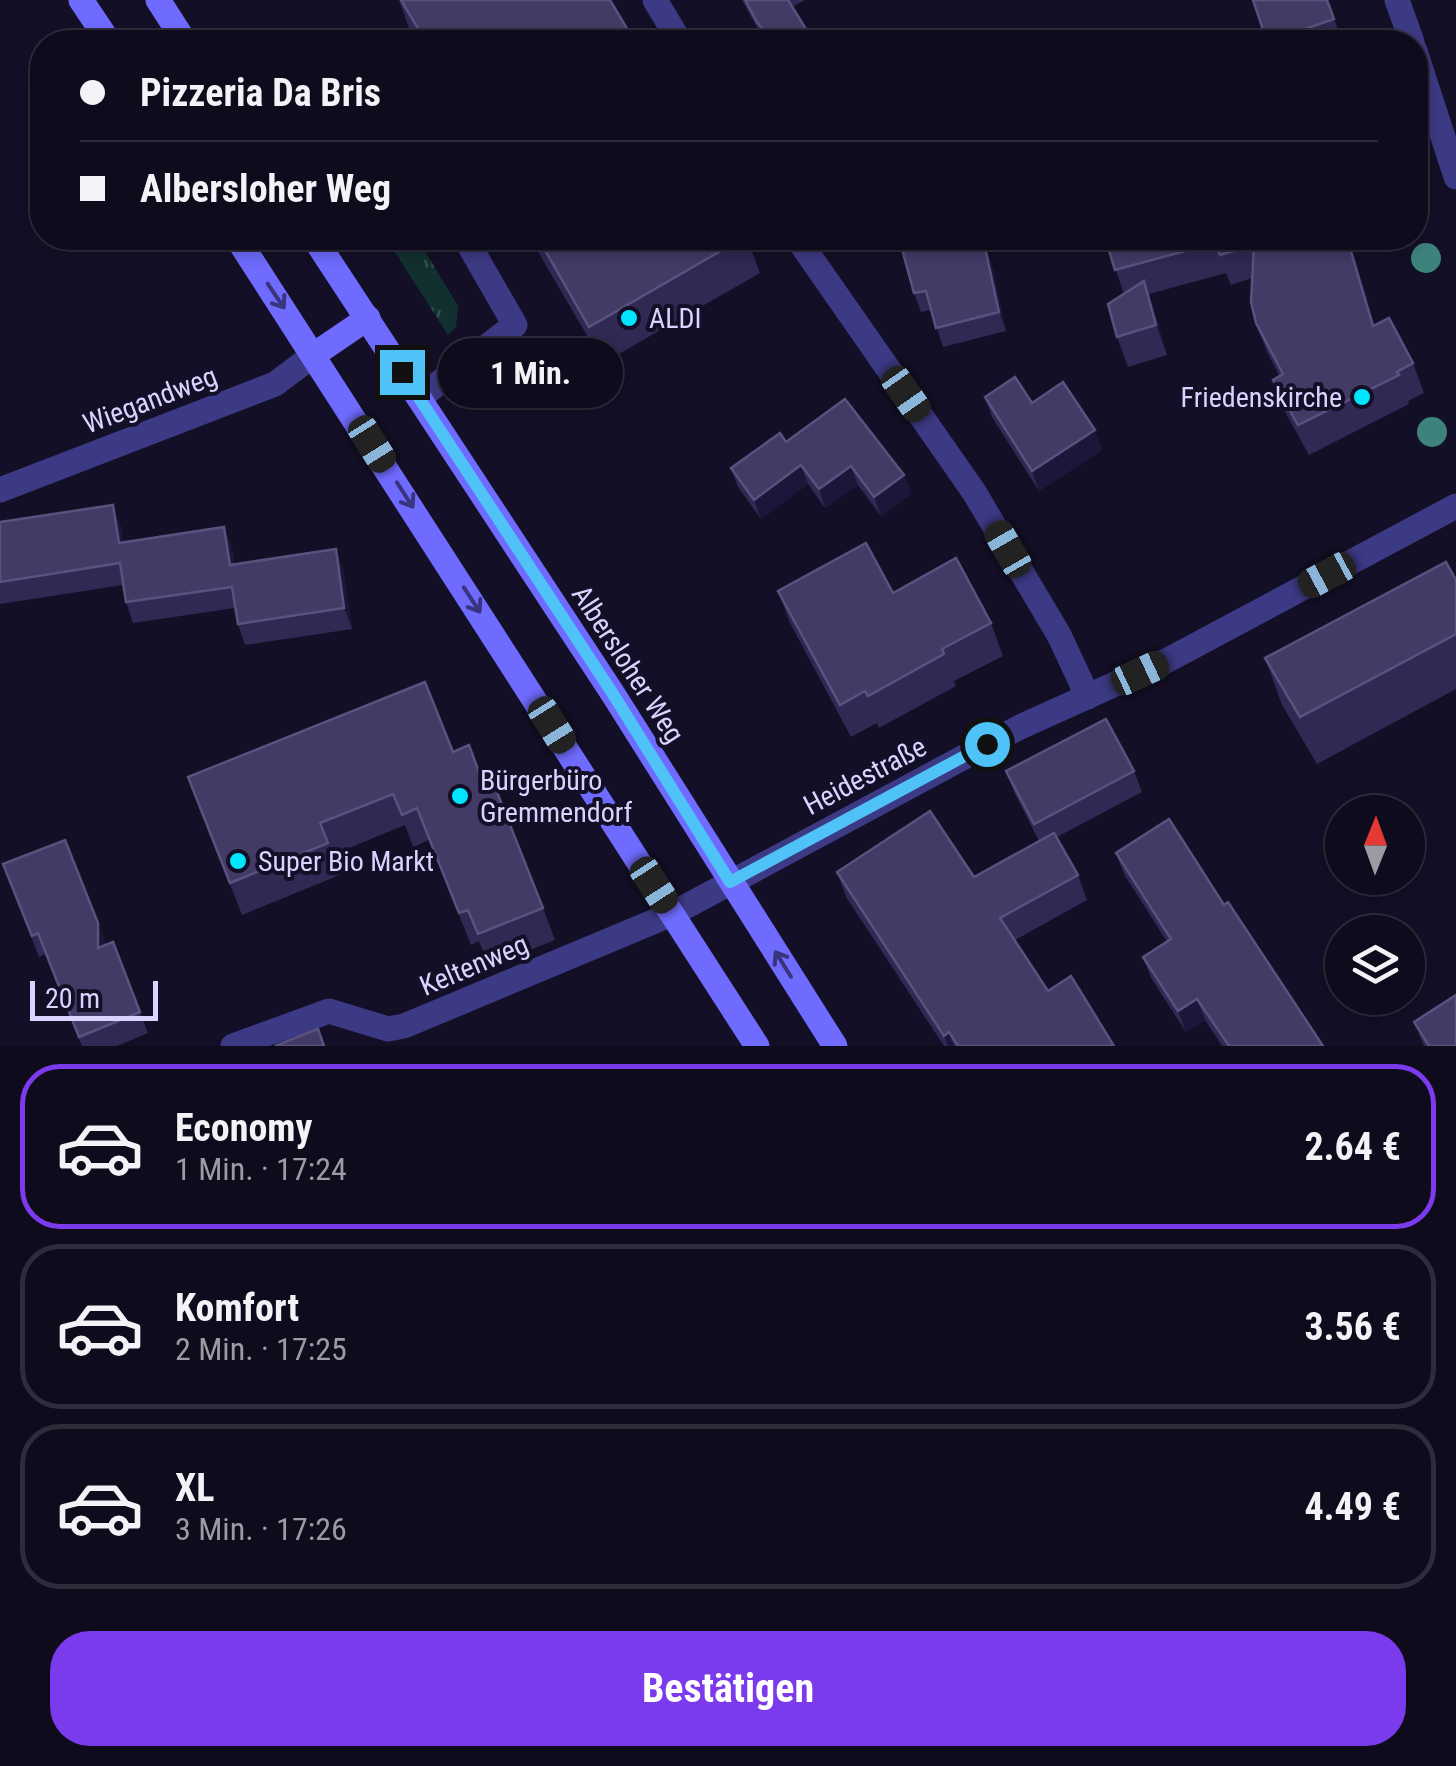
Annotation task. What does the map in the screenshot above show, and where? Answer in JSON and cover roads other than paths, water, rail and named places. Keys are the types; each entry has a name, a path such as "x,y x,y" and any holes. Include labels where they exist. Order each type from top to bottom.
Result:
{"main road":[{"path":"81,0 102,30"},
{"path":"158,0 177,30"},
{"path":"244,250 315,354 757,1046"},
{"name":"Albersloher Weg","path":"322,250 613,694 835,1046"},
{"path":"315,354 368,318"}],"street":[{"path":"655,0 673,30"},
{"path":"1397,0 1408,30"},
{"path":"1428,91 1456,177"},
{"path":"419,398 515,325 472,250"},
{"path":"805,250 974,492 1059,634 1088,697"},
{"name":"Wiegandweg","path":"0,490 275,384 315,354"},
{"name":"Heidestraße","path":"730,882 1020,726 1166,661 1456,506"},
{"name":"Keltenweg","path":"233,1046 330,1011 388,1029 404,1026 672,914 730,882"}],"place":[{"name":"ALDI","path":"629,318"},
{"name":"Friedenskirche","path":"1362,397"},
{"name":"Bürgerbüro Gremmendorf","path":"460,796"},
{"name":"Super Bio Markt","path":"238,861"}]}
